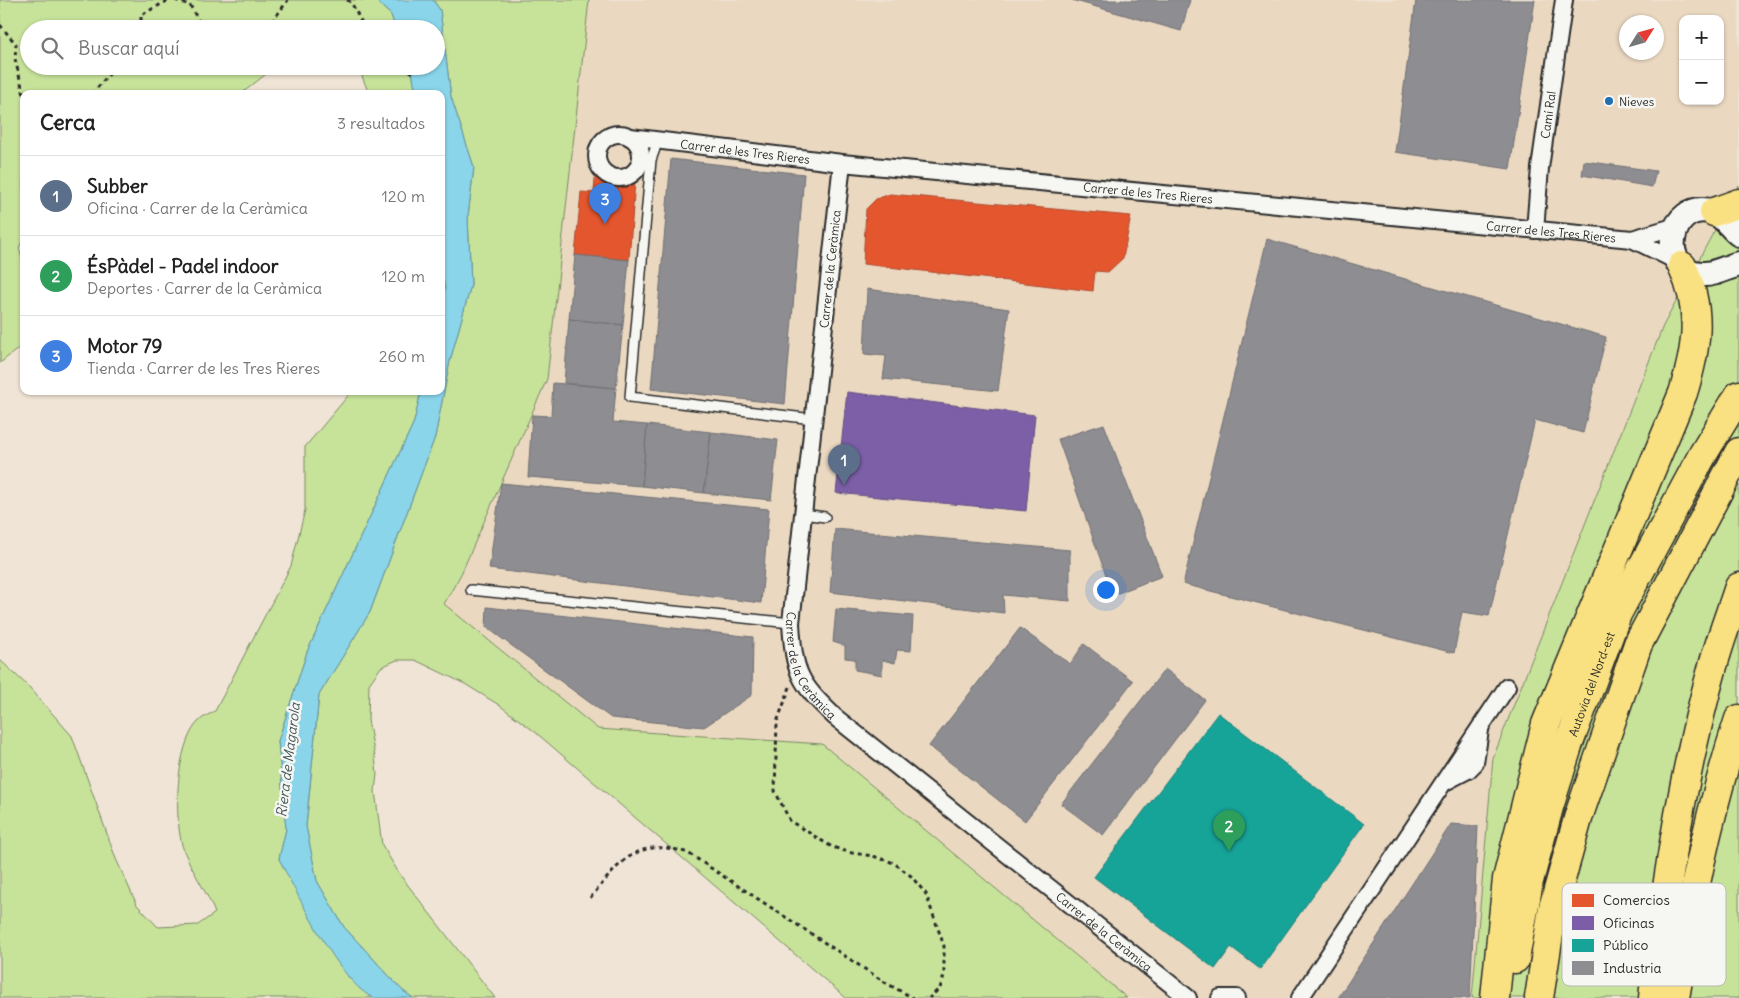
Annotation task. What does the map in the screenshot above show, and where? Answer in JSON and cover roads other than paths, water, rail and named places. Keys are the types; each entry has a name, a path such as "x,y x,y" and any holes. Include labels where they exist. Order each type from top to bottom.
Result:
{"highway":[{"path":"1729,226 1739,203"},
{"path":"1495,998 1506,878 1546,724 1683,394 1692,364 1697,322 1694,295 1681,264"},
{"name":"Autovia del Nord-est","path":"1508,998 1529,881 1550,807 1569,743 1617,614 1703,454 1739,395"},
{"path":"1539,998 1553,908 1579,815 1638,644 1739,452"},
{"path":"1667,883 1684,784 1713,666 1739,587"},
{"path":"1695,883 1705,841 1739,719"}],"main road":[{"path":"1706,211 1729,226 1736,239 1730,267 1701,274 1681,264 1672,242 1677,226 1691,213 1706,211"}],"street":[{"name":"Camí Ral","path":"1535,230 1540,168 1564,0"},
{"name":"Carrer de les Tres Rieres","path":"660,145 642,160 635,173 621,179 607,175 598,163 598,148 602,142 615,134 660,145 842,164 1632,239 1677,226"},
{"path":"630,137 639,146 642,160"},
{"name":"Carrer de la Ceràmica","path":"842,164 791,624 796,670 812,696 835,718 1188,998"},
{"name":"Carrer de les Tres Rieres","path":"1632,239 1681,264"},
{"path":"1300,998 1506,687"},
{"path":"1220,998 1237,998"}],"lane":[{"path":"660,145 651,160 630,397 813,419"},
{"path":"803,514 825,516"},
{"path":"471,590 791,624"}],"water":[{"path":"375,0 433,0 440,10 441,20 393,20 391,15"},
{"path":"445,50 451,97 474,167 468,216 471,285 445,386 445,90 415,90 413,75 445,75"},
{"name":"Riera de Magarola","path":"420,395 443,395 435,437 370,612 319,695 306,826 317,881 344,927 402,990 413,998 374,998 361,990 334,957 308,914 279,859 286,829 278,741 307,652 414,422"}],"place":[{"name":"Nieves","path":"1609,101"},
{"name":"Motor 79","path":"605,224"},
{"name":"Subber","path":"844,485"},
{"name":"ÉsPàdel - Padel indoor","path":"1229,851"}]}
